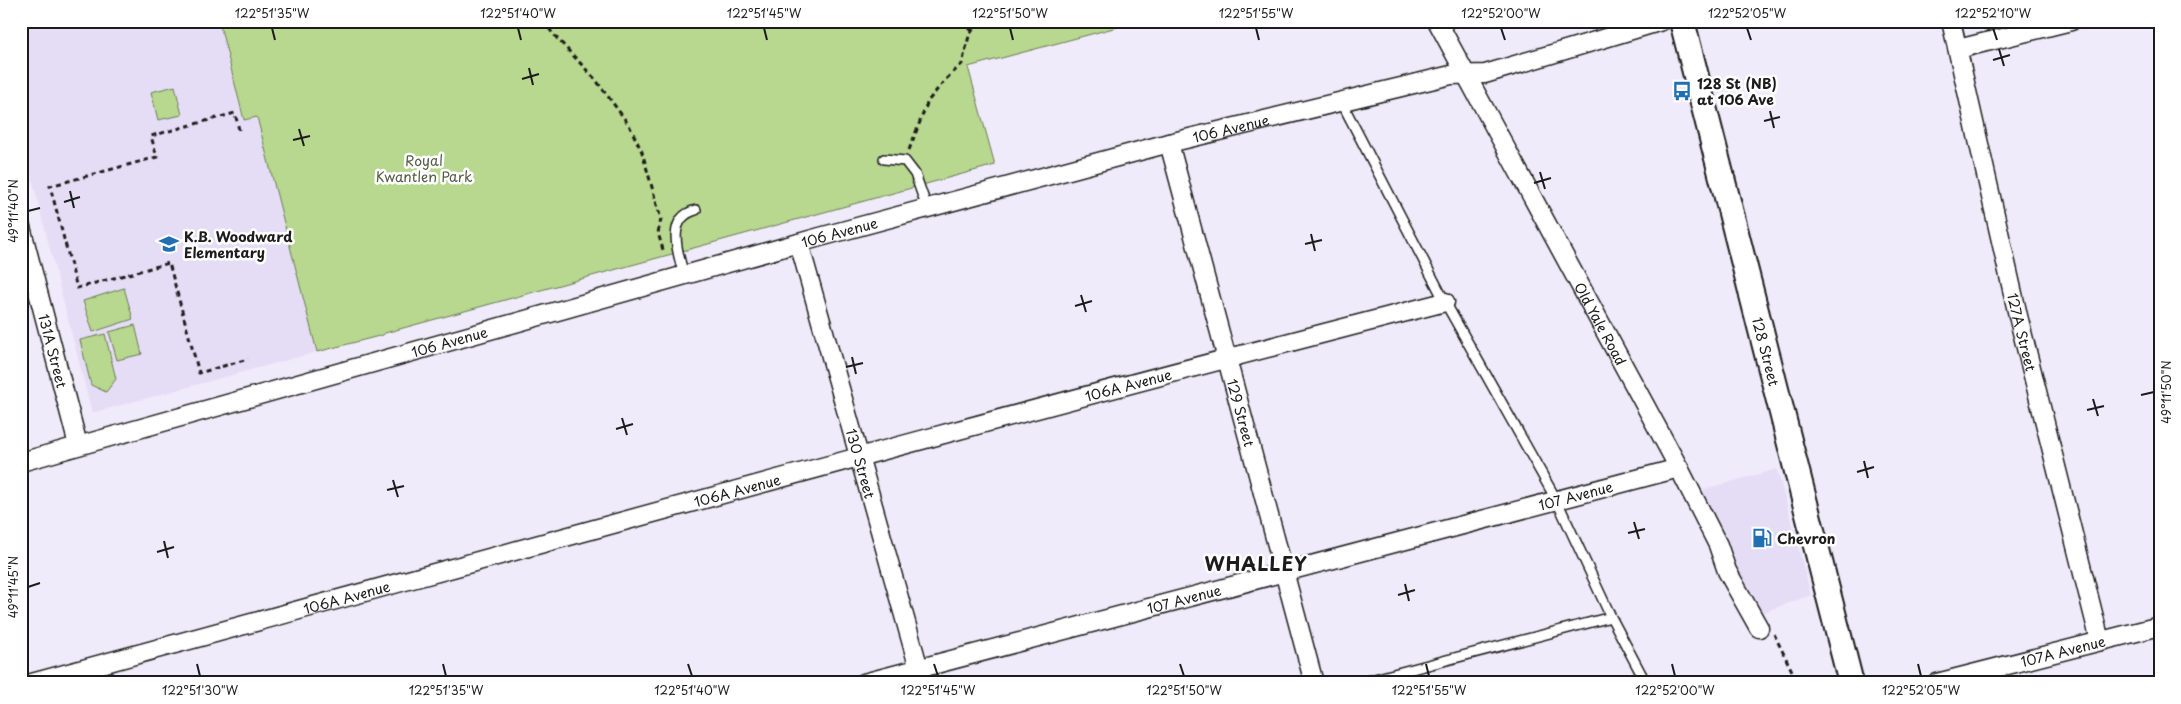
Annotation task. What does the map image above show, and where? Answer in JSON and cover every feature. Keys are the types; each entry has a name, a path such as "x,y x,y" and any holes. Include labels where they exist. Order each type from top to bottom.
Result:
{"main road":[{"name":"128 Street","path":"1682,21 1851,683"}],"street":[{"name":"Old Yale Road","path":"1437,21 1465,76 1679,468 1718,545 1727,571 1765,628"},
{"name":"106 Avenue","path":"21,462 927,208 1169,143 1340,101 1451,75 1484,74 1662,21"},
{"name":"127A Street","path":"1951,21 2019,320 2100,641"},
{"path":"1958,49 2071,21"},
{"name":"129 Street","path":"1169,143 1314,683"},
{"name":"131A Street","path":"21,227 78,445"},
{"name":"130 Street","path":"799,243 921,675"},
{"name":"106A Avenue","path":"32,683 860,456 1445,302"},
{"name":"107 Avenue","path":"864,683 921,675 1284,572 1679,468"},
{"name":"107A Avenue","path":"1937,683 2160,626"}],"lane":[{"path":"1340,101 1445,302 1557,501 1611,617 1646,683"},
{"path":"884,159 905,161 915,174 927,208"},
{"path":"684,275 676,246 675,233 681,220 689,212 696,210"},
{"path":"1359,683 1611,617"}],"path":[{"path":"544,21 553,34 596,80 629,126 642,152 661,219 658,233 666,258"},
{"path":"963,21 972,31"},
{"path":"909,150 928,101 945,80 962,64 972,31 978,21"},
{"path":"239,130 235,113 151,136 157,157 50,186 77,288 169,263 199,373 248,359"},
{"path":"1765,628 1794,675 1790,683"}],"shaded area":[{"name":"K.B. Woodward Elementary","path":"21,21 219,21 243,120 257,117 317,352 92,413 21,136"},
{"path":"1777,469 1811,595 1762,613 1688,494"}],"green space":[{"name":"Royal Kwantlen Park","path":"219,21 1140,21 968,67 995,165 317,352 257,117 244,120"},
{"path":"175,86 182,115 158,120 151,92"},
{"path":"124,288 133,319 93,332 83,301"},
{"path":"135,325 142,354 117,360 109,332"},
{"path":"105,334 116,379 106,392 91,385 80,340"}],"place":[{"name":"128 St (NB) at 106 Ave","path":"1682,91"},
{"name":"K.B. Woodward Elementary","path":"169,244"},
{"name":"Chevron","path":"1762,538"}],"district":[{"name":"WHALLEY","path":"1256,563"}]}
